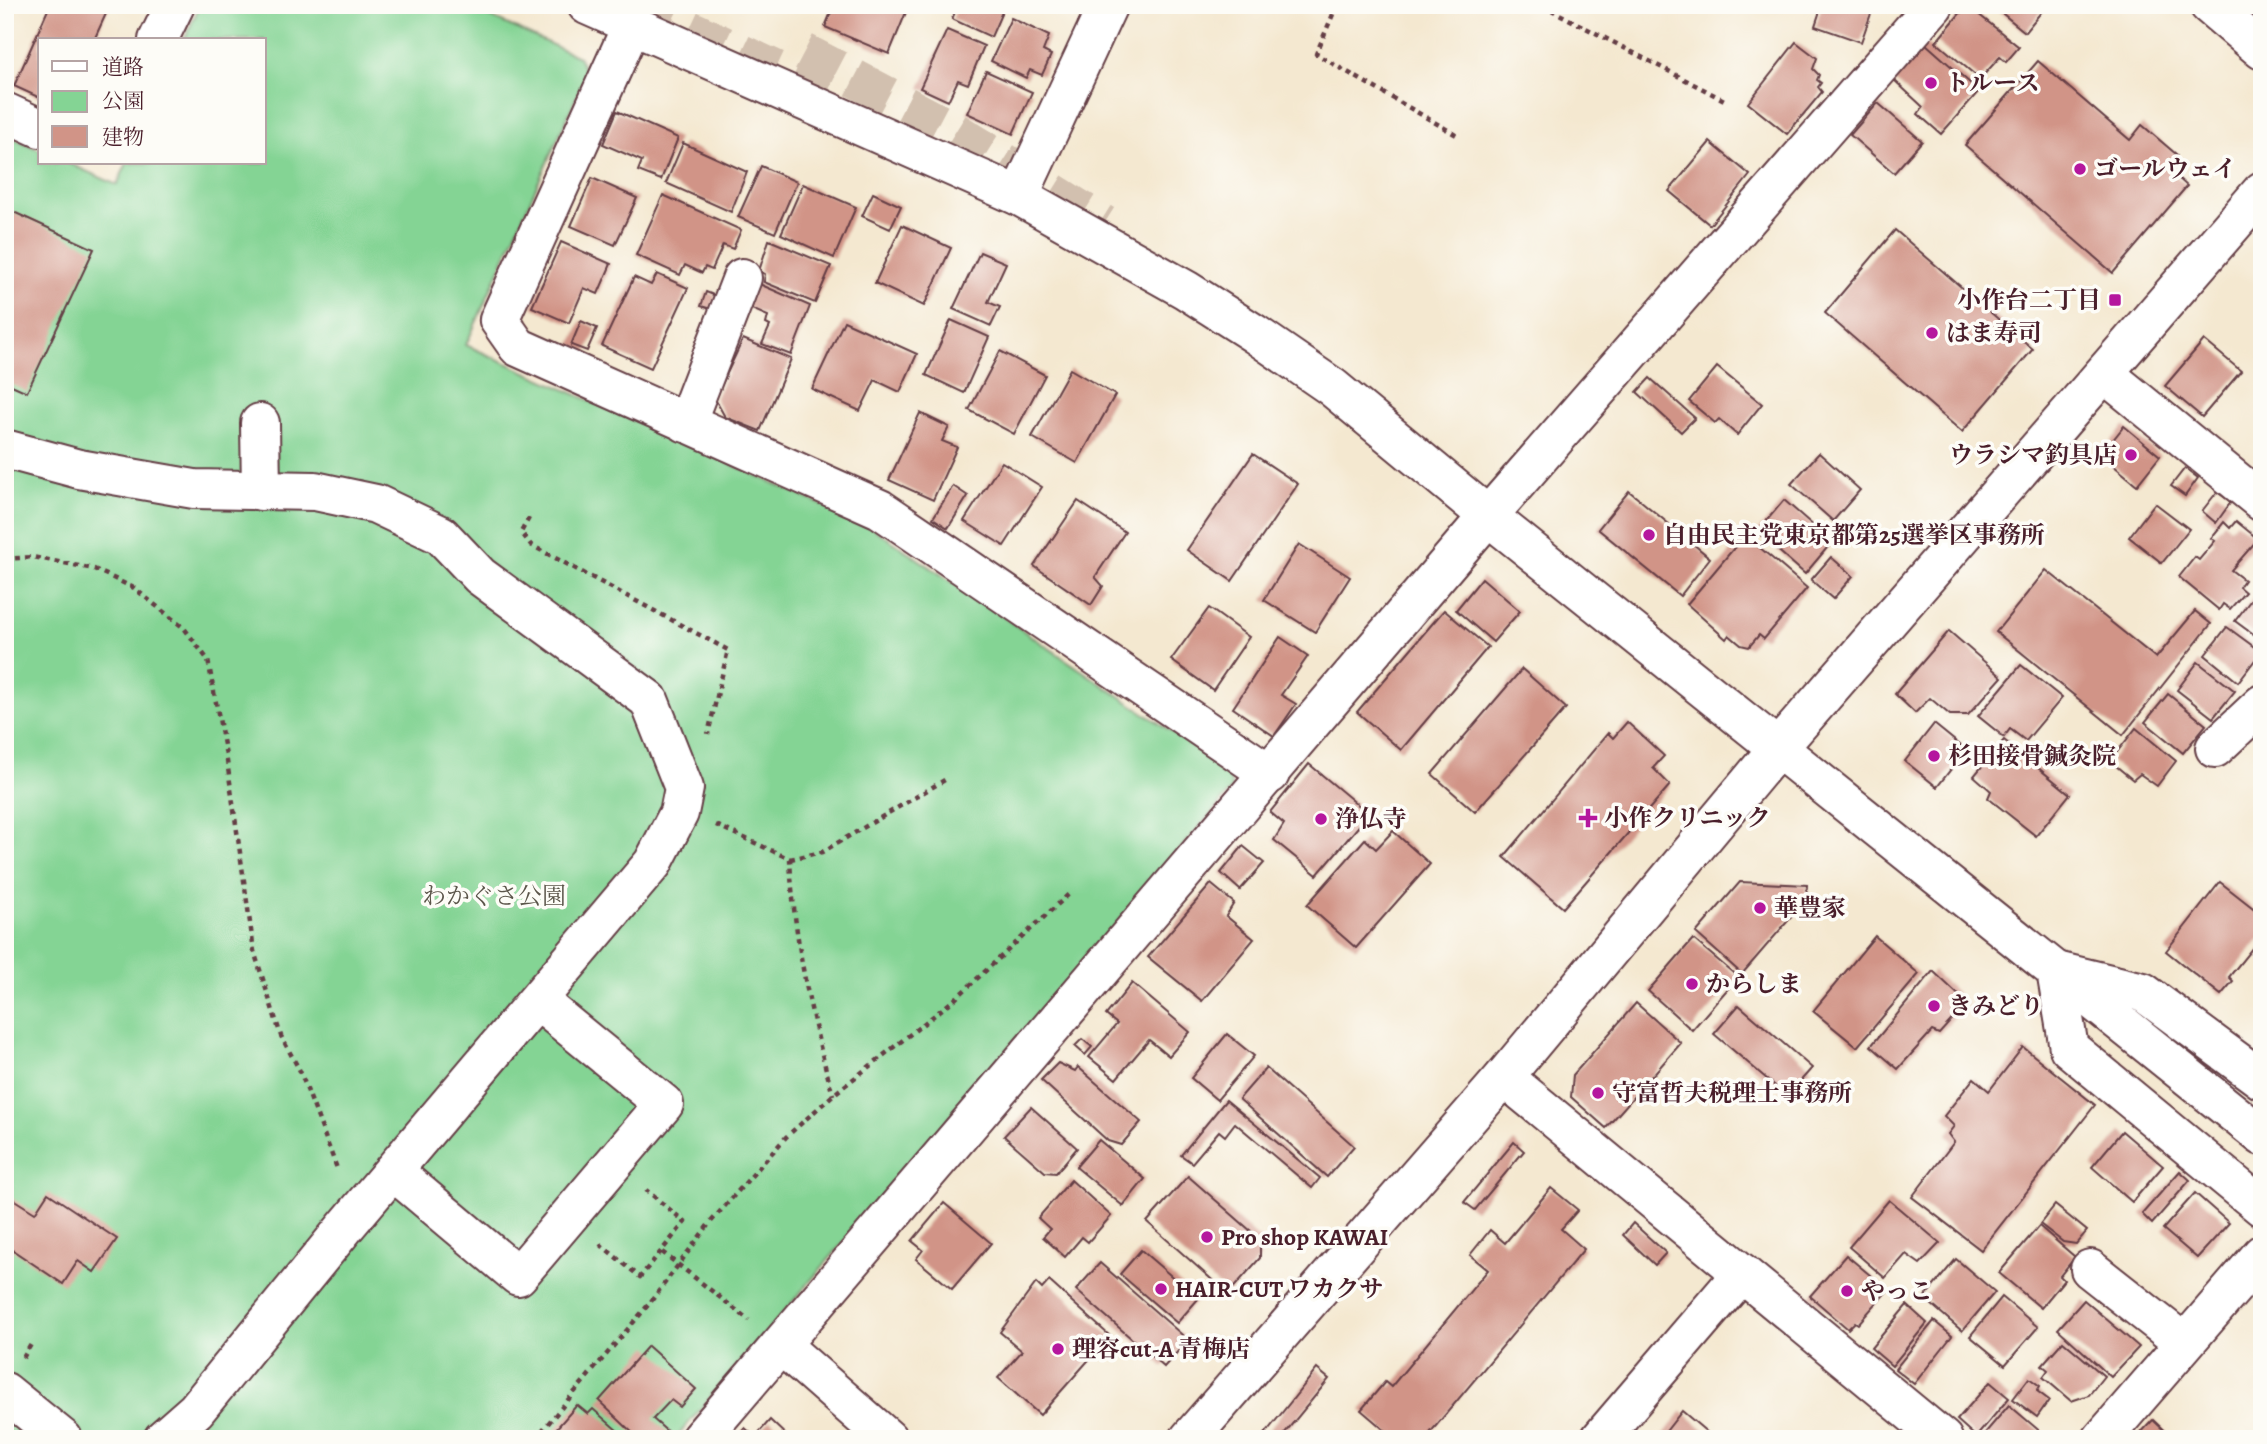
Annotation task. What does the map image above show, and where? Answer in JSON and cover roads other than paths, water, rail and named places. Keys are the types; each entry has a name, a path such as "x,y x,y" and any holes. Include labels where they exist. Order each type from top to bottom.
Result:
{"street":[{"path":"159,38 175,5"},
{"path":"587,5 1019,196 1186,290 1255,334 1332,387 1488,516 2262,1136"},
{"path":"1019,196 1108,5"},
{"path":"700,1439 1488,516 1934,5"},
{"path":"2209,5 2262,50"},
{"path":"632,25 499,320 517,347 880,509 1270,774"},
{"path":"5,112 38,127"},
{"path":"1189,1439 1504,1077 1778,748 2262,191"},
{"path":"686,423 742,278"},
{"path":"2105,374 2262,502"},
{"path":"260,423 261,492"},
{"path":"5,449 79,469 194,489 315,491 376,504 441,535 480,576 649,700 681,800 653,863 356,1214 196,1410 163,1439"},
{"path":"2215,748 2262,704"},
{"path":"2056,971 2143,992 2262,1080"},
{"path":"2056,971 2069,1048 2262,1207"},
{"path":"393,1171 518,1276 664,1104 538,1001"},
{"path":"1504,1077 1942,1439"},
{"path":"2102,1439 2262,1254"},
{"path":"2090,1269 2184,1343"},
{"path":"1600,1439 1742,1273"},
{"path":"781,1345 888,1439"},
{"path":"5,1392 63,1439"}],"tunnel":[{"path":"638,5 831,95"},
{"path":"804,52 955,131 1104,224"}],"place":[{"name":"トルース","path":"1931,83"},
{"name":"ゴールウェイ","path":"2080,169"},
{"name":"小作台二丁目","path":"2115,300"},
{"name":"はま寿司","path":"1932,333"},
{"name":"ウラシマ釣具店","path":"2131,455"},
{"name":"自由民主党東京都第25選挙区事務所","path":"1649,535"},
{"name":"杉田接骨鍼灸院","path":"1934,756"},
{"name":"小作クリニック","path":"1588,818"},
{"name":"浄仏寺","path":"1321,819"},
{"name":"華豊家","path":"1760,908"},
{"name":"からしま","path":"1692,984"},
{"name":"きみどり","path":"1934,1006"},
{"name":"守富哲夫税理士事務所","path":"1598,1093"},
{"name":"Pro shop KAWAI","path":"1207,1237"},
{"name":"HAIR-CUT ワカクサ","path":"1161,1289"},
{"name":"やっこ","path":"1847,1291"},
{"name":"理容cut-A 青梅店","path":"1058,1349"}],"park label":[{"name":"わかぐさ公園","path":"494,896"}]}
